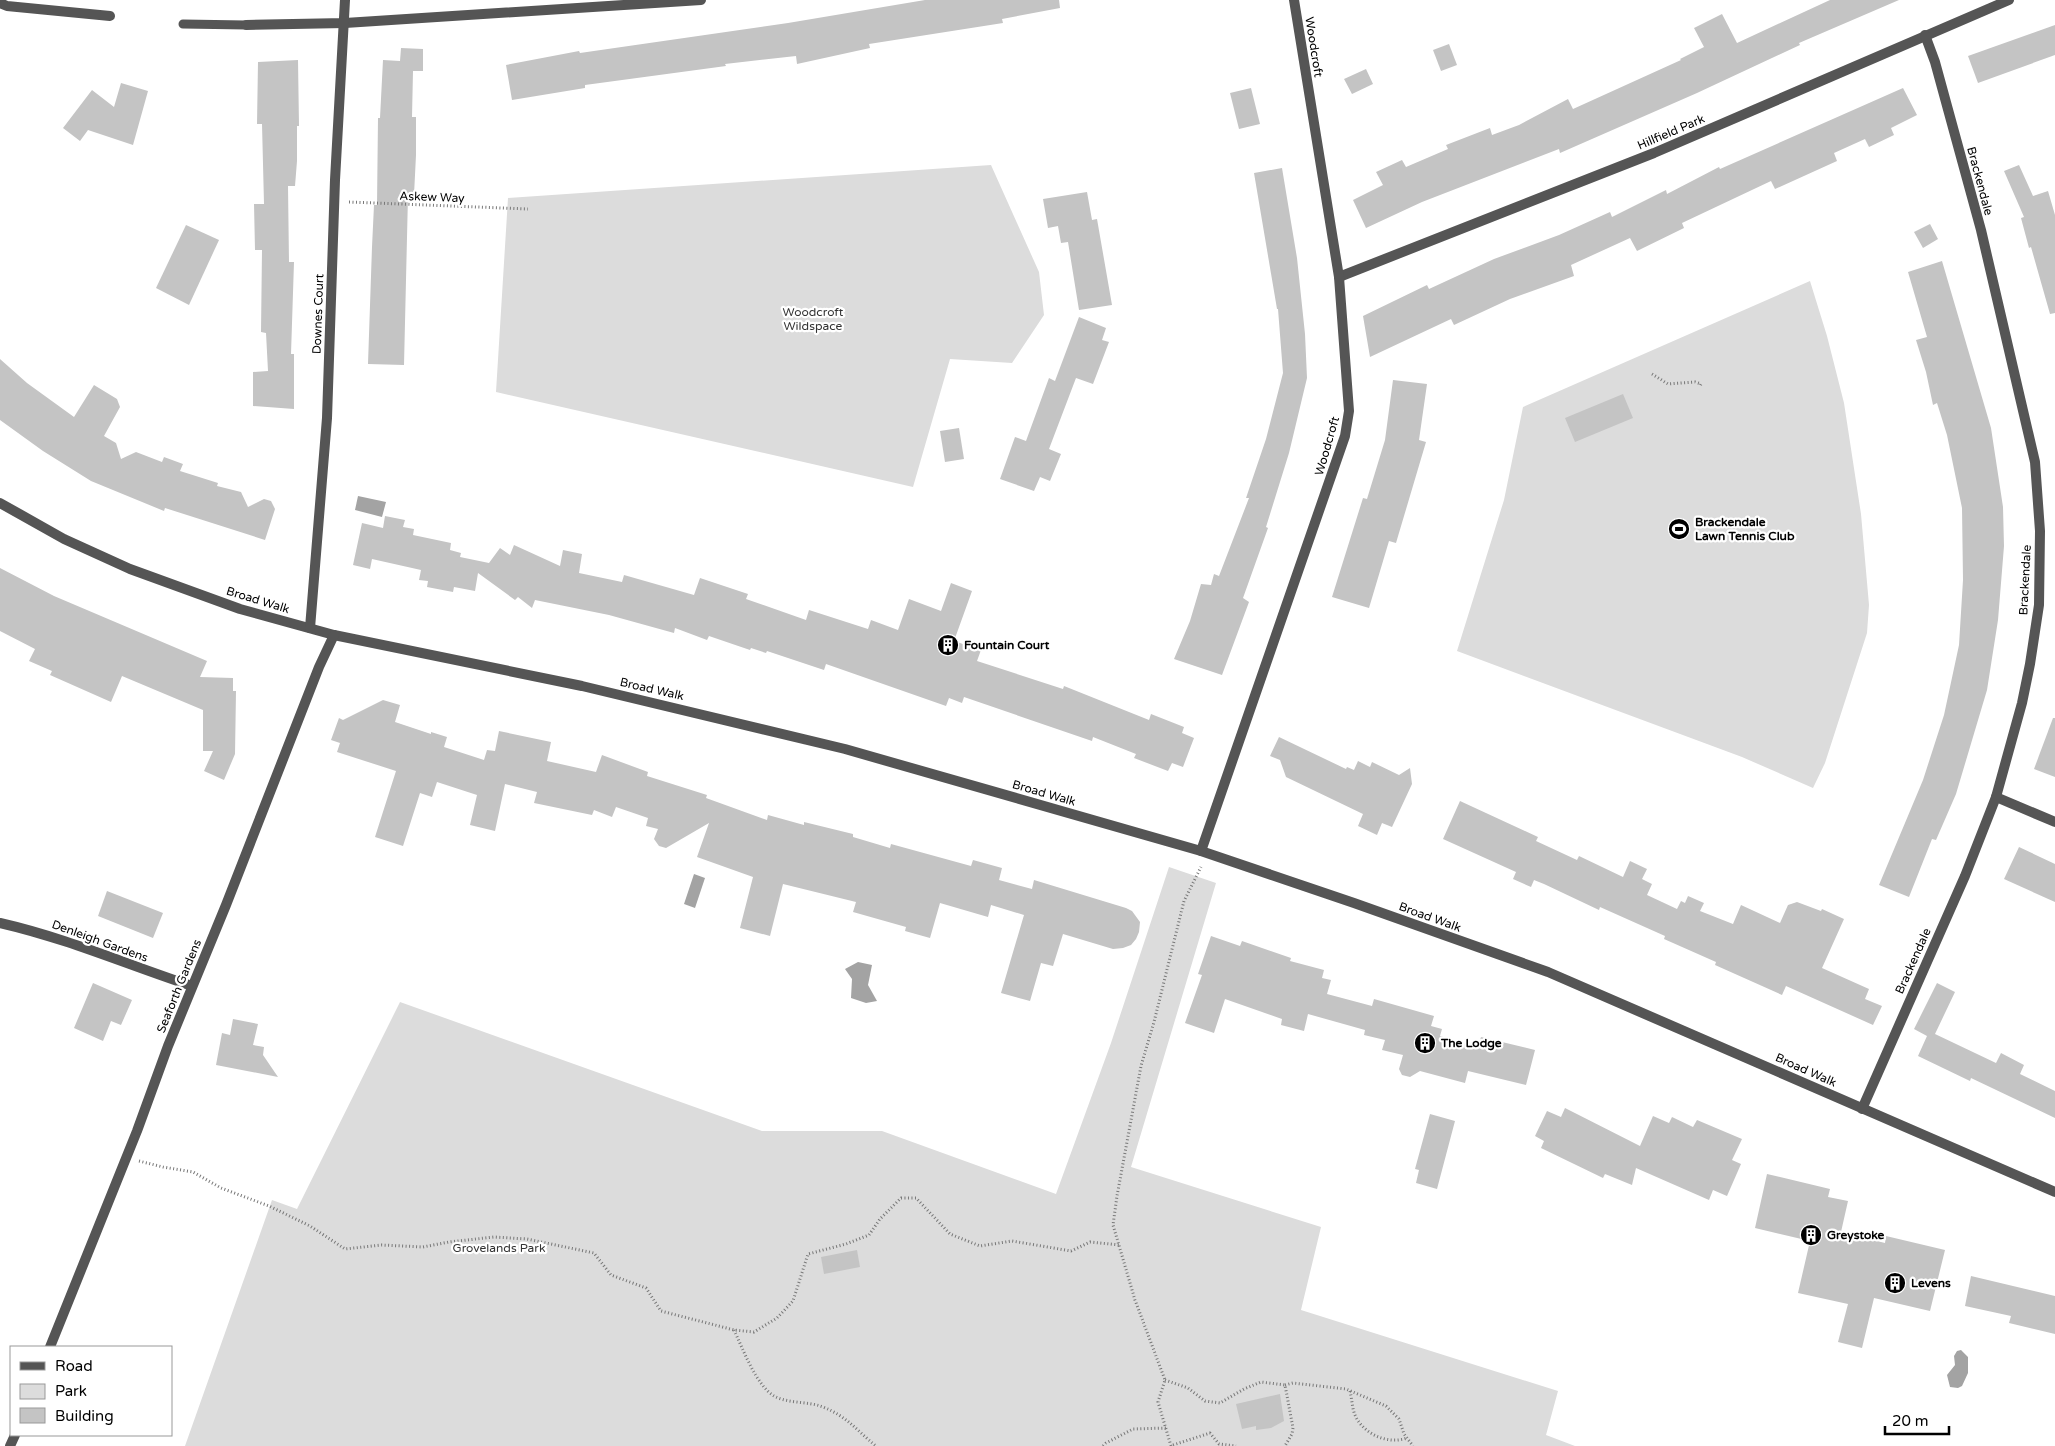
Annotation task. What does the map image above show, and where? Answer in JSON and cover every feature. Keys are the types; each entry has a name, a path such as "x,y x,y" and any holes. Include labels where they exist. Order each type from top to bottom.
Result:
{"street":[{"name":"Downes Court","path":"310,628 327,418 334,202 345,0"},
{"path":"246,25 345,23 701,0"},
{"name":"Woodcroft","path":"1205,852 1345,436 1349,411 1339,277 1294,0"},
{"name":"Hillfield Park","path":"1339,277 1654,153 2009,0"},
{"path":"0,3 7,6 110,16"},
{"name":"Brackendale","path":"1862,1109 1965,876 1996,797 2022,703 2039,605 2040,531 2035,462 1981,230 1935,62 1925,35"},
{"name":"Broad Walk","path":"0,503 64,539 130,569 240,609 334,635 582,686 845,749 1205,852 1548,972 2055,1192"},
{"name":"Seaforth Gardens","path":"50,1346 192,986 334,635"},
{"path":"1996,797 2055,822"},
{"name":"Denleigh Gardens","path":"0,923 27,929 78,945 192,986"}],"lane":[{"path":"183,24 246,25"}],"path":[{"name":"Askew Way","path":"334,202 528,209"},
{"path":"1652,374 1668,384 1695,382 1701,384 1700,386"},
{"path":"1205,852 1184,901 1141,1066 1113,1224 1135,1300 1165,1380 1158,1402 1172,1446 1210,1433 1219,1444 1236,1446"},
{"path":"126,1157 163,1167 193,1172 221,1188 269,1206 310,1226 345,1249 382,1245 422,1247 494,1237 528,1239 594,1253 611,1275 646,1288 661,1311 734,1330 754,1332 777,1318 793,1301 808,1254 846,1244 869,1235 880,1219 901,1198 916,1198 950,1234 980,1246 1012,1241 1071,1251 1090,1242 1120,1245"},
{"path":"734,1330 756,1375 774,1396 802,1404 822,1406 850,1421 876,1446"},
{"path":"1165,1380 1188,1388 1204,1401 1220,1403 1244,1389 1261,1382 1285,1385 1293,1383 1350,1391 1386,1406 1393,1411 1399,1419 1406,1438 1413,1446"},
{"path":"1285,1385 1293,1428 1292,1434 1285,1446"},
{"path":"1350,1391 1355,1415 1368,1432 1392,1440 1406,1438"},
{"path":"1104,1446 1106,1443 1133,1429 1167,1428"}],"green space":[{"name":"Woodcroft Wildspace","path":"991,165 1039,272 1044,315 1012,363 950,359 913,487 496,392 508,198"},
{"name":"Brackendale Lawn Tennis Club","path":"1810,281 1827,336 1844,403 1861,514 1869,605 1867,633 1825,763 1813,788 1742,757 1457,651 1504,500 1523,407"},
{"name":"Grovelands Park","path":"1169,867 1216,883 1131,1167 1321,1227 1301,1310 1558,1391 1546,1435 1575,1446 185,1446 272,1200 297,1209 400,1002 762,1131 882,1131 1056,1194 1111,1043"}],"shaded area":[{"path":"358,496 386,502 382,517 355,510"},
{"path":"694,874 705,878 695,908 684,904"},
{"path":"858,962 872,965 868,985 877,1001 866,1003 851,998 852,979 845,969"},
{"path":"1961,1350 1968,1357 1968,1373 1962,1386 1958,1388 1950,1387 1947,1375 1955,1365 1954,1356 1957,1351"}],"building":[{"path":"925,0 1059,0 1060,8 1002,19 1003,23 869,44 870,48 797,64 796,56 725,64 726,66 585,85 585,88 512,100 506,65 579,51 580,53 788,23"},
{"path":"1830,0 1899,0 1799,43 1800,45 1697,93 1560,153 1559,149 1422,202 1366,228 1353,200 1383,185 1376,172 1402,160 1406,167 1448,149 1446,145 1490,128 1492,135 1519,125 1568,99 1573,109 1681,60 1704,47 1694,28 1722,14 1737,43"},
{"path":"2055,25 2055,55 1978,83 1968,56"},
{"path":"1449,44 1457,65 1441,71 1433,50"},
{"path":"401,48 423,49 423,71 413,71 412,117 416,117 416,155 414,195 408,195 404,365 368,364 374,205 377,205 378,118 380,118 383,60 400,61"},
{"path":"298,60 299,126 297,126 297,161 295,186 288,186 289,262 294,262 291,354 294,354 294,409 253,406 253,372 268,371 266,333 261,332 262,250 255,250 254,204 264,204 262,124 257,124 258,62"},
{"path":"1366,69 1373,84 1352,94 1344,79"},
{"path":"121,83 148,91 133,145 88,130 80,141 63,128 92,90 114,107"},
{"path":"1251,88 1260,124 1239,129 1230,93"},
{"path":"1903,88 1917,115 1891,128 1894,135 1869,147 1865,139 1834,153 1837,161 1775,189 1771,181 1682,223 1684,228 1637,251 1630,238 1571,265 1574,276 1510,299 1454,325 1451,319 1370,357 1363,316 1427,285 1429,289 1494,259 1559,235 1610,212 1612,217 1666,190 1667,194 1719,167 1720,169"},
{"path":"2019,165 2033,196 2048,191 2055,215 2055,313 2050,314 2031,247 2029,248 2021,218 2024,217 2004,171"},
{"path":"1282,168 1297,258 1305,334 1307,378 1289,453 1266,527 1268,528 1243,598 1249,602 1222,675 1174,659 1190,621 1201,584 1211,585 1214,574 1219,576 1249,498 1246,498 1266,439 1283,373 1278,309 1254,173"},
{"path":"1087,192 1092,220 1097,219 1112,305 1079,310 1068,242 1061,243 1058,226 1048,228 1043,199"},
{"path":"1930,224 1938,239 1923,248 1914,232"},
{"path":"186,225 219,240 189,305 156,288"},
{"path":"1942,261 1991,428 2003,507 2004,546 1998,620 1987,690 1956,794 1936,840 1932,839 1909,897 1879,885 1923,780 1944,715 1959,645 1963,580 1962,508 1947,435 1937,403 1933,405 1926,372 1916,340 1927,337 1908,272"},
{"path":"1079,317 1106,328 1102,340 1109,342 1093,384 1076,378 1049,449 1061,454 1050,481 1040,477 1034,491 1000,479 1015,437 1026,441 1049,378 1055,381"},
{"path":"0,359 27,383 74,417 94,385 117,399 120,407 104,436 116,443 121,459 136,452 162,462 164,457 183,464 180,471 218,483 217,486 241,492 248,507 264,499 271,501 275,509 265,540 165,508 164,511 91,481 43,451 0,420"},
{"path":"1393,380 1427,384 1419,440 1426,442 1396,543 1389,541 1369,608 1332,597 1363,498 1367,499 1385,440"},
{"path":"1623,394 1633,418 1575,442 1565,418"},
{"path":"959,428 964,459 945,462 940,431"},
{"path":"385,516 405,520 403,527 414,529 413,535 451,543 450,550 461,553 460,557 489,563 500,548 510,555 514,545 560,566 563,550 582,554 579,573 622,582 624,575 694,595 700,578 748,594 746,599 806,620 809,610 868,629 871,620 898,630 909,599 941,611 951,583 972,591 954,641 981,650 977,661 1063,689 1064,686 1149,720 1151,714 1184,727 1182,733 1194,738 1183,767 1172,763 1168,771 1134,758 1136,754 1093,737 1092,741 964,697 962,703 949,698 946,706 826,664 824,670 767,651 766,653 751,648 750,650 709,636 707,640 675,628 674,633 609,615 535,600 532,608 518,597 515,600 478,573 475,591 454,587 453,592 427,587 428,581 419,580 421,570 372,559 370,569 353,565 362,523 383,528"},
{"path":"0,568 54,596 207,661 200,677 233,678 233,691 236,691 235,754 224,780 204,771 213,751 203,751 203,710 122,676 111,702 50,675 52,671 29,661 35,649 0,631"},
{"path":"383,700 400,705 395,722 431,734 431,732 447,737 444,747 484,760 487,750 495,751 499,731 551,742 547,761 596,772 602,755 648,772 647,776 707,795 706,798 767,820 768,815 804,825 804,822 853,834 853,837 890,848 891,844 971,866 973,860 1002,868 999,880 1032,889 1034,880 1126,908 1132,911 1140,922 1139,932 1131,945 1113,949 1063,934 1053,966 1041,963 1030,1001 1001,993 1024,915 991,905 988,917 940,903 930,938 905,931 906,927 853,912 856,902 783,884 770,936 740,928 753,877 697,857 709,823 666,848 659,846 654,839 658,829 646,826 648,818 616,807 612,817 594,810 592,815 534,803 537,792 505,784 495,831 470,825 477,795 437,782 432,797 420,793 403,846 375,837 396,771 337,752 340,743 331,740 339,718 343,720"},
{"path":"2053,718 2055,718 2055,777 2034,769"},
{"path":"1279,737 1346,769 1347,767 1354,770 1358,761 1370,767 1372,762 1399,775 1410,768 1412,784 1392,827 1382,823 1377,835 1358,826 1363,814 1286,777 1280,760 1270,756"},
{"path":"1460,801 1538,837 1536,841 1577,860 1579,856 1623,877 1630,861 1647,869 1642,879 1652,884 1647,895 1677,909 1681,901 1685,903 1688,896 1704,903 1700,911 1733,924 1741,905 1780,923 1788,905 1797,902 1821,911 1822,909 1844,919 1822,968 1869,989 1865,999 1882,1006 1873,1025 1786,986 1782,995 1715,965 1716,962 1664,939 1665,936 1600,907 1599,910 1544,884 1534,880 1531,887 1513,879 1516,872 1443,839"},
{"path":"2019,847 2055,864 2055,902 2004,879"},
{"path":"107,891 163,913 153,938 98,916"},
{"path":"1211,936 1240,946 1242,941 1291,958 1290,961 1324,970 1322,978 1331,980 1327,994 1372,1006 1374,999 1434,1016 1431,1026 1442,1029 1440,1036 1478,1047 1481,1037 1535,1050 1526,1085 1468,1071 1465,1083 1420,1071 1410,1077 1402,1075 1399,1069 1403,1055 1382,1050 1385,1040 1364,1035 1365,1030 1308,1014 1304,1031 1281,1025 1282,1019 1225,999 1214,1033 1185,1023 1202,975 1198,974"},
{"path":"93,983 132,1000 121,1025 111,1021 103,1041 74,1028"},
{"path":"1937,983 1955,992 1935,1034 1996,1063 2001,1053 2024,1065 2020,1074 2055,1091 2055,1118 1971,1078 1970,1081 1918,1056 1927,1036 1914,1029"},
{"path":"233,1019 258,1024 253,1045 264,1047 263,1055 278,1077 216,1065 222,1033 230,1035"},
{"path":"1565,1108 1640,1146 1653,1116 1669,1123 1672,1117 1693,1127 1697,1120 1742,1139 1732,1160 1741,1164 1727,1196 1713,1190 1709,1200 1636,1168 1632,1185 1605,1174 1603,1178 1541,1148 1544,1141 1535,1136 1547,1111 1561,1117"},
{"path":"1430,1114 1455,1121 1437,1189 1416,1183 1419,1170 1415,1169"},
{"path":"1767,1174 1830,1189 1828,1197 1848,1201 1841,1232 1885,1243 1886,1236 1945,1250 1930,1311 1874,1298 1862,1348 1838,1342 1848,1304 1798,1293 1810,1241 1755,1228"},
{"path":"857,1250 860,1267 824,1274 821,1257"},
{"path":"1971,1276 2055,1296 2055,1334 2009,1323 2011,1316 1965,1306"},
{"path":"1280,1394 1284,1421 1271,1428 1256,1430 1256,1426 1242,1429 1236,1404"}],"place":[{"name":"Brackendale Lawn Tennis Club","path":"1679,529"},
{"name":"Fountain Court","path":"948,645"},
{"name":"The Lodge","path":"1425,1043"},
{"name":"Greystoke","path":"1811,1235"},
{"name":"Levens","path":"1895,1283"}]}
